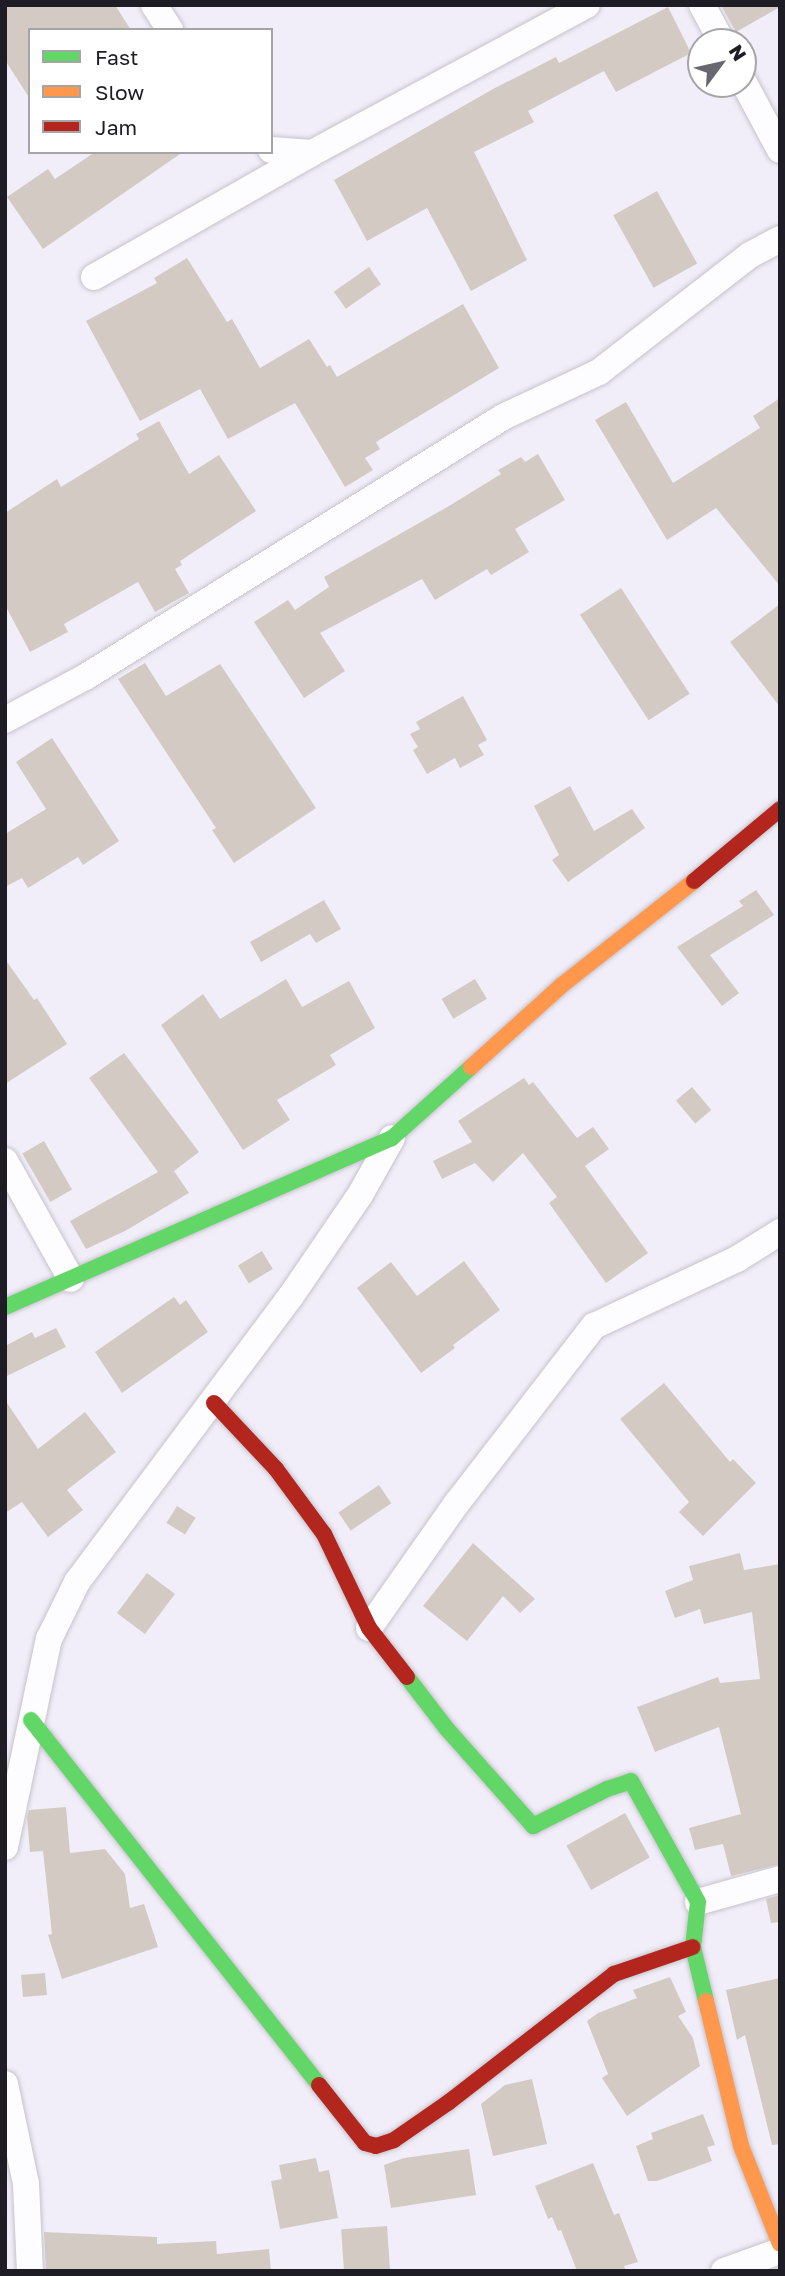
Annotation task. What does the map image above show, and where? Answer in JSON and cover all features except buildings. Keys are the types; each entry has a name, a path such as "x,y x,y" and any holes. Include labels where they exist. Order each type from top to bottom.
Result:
{"street":[{"path":"154,5 169,28"},
{"path":"93,276 312,153 587,5"},
{"path":"702,5 714,28"},
{"path":"752,98 780,150"},
{"path":"273,150 312,153"},
{"path":"5,720 87,676 503,417 599,372 750,255 780,239"},
{"path":"5,1307 392,1138 562,985 647,920 780,809"},
{"path":"5,1847 49,1639 77,1582 214,1403 360,1195 392,1138"},
{"path":"5,1161 71,1279"},
{"path":"369,1628 457,1503 594,1326 737,1259 780,1232"},
{"path":"214,1403 276,1469 324,1534 369,1628 447,1729 533,1826 607,1789 631,1781 698,1902 693,1947 741,2146 780,2244"},
{"path":"31,1720 365,2143 385,2144 416,2125 614,1974 693,1947"},
{"path":"698,1902 780,1879"},
{"path":"5,2084 26,2184 30,2271"},
{"path":"724,2271 780,2251"}],"traffic: fast":[{"path":"5,1307 392,1138 471,1067"},
{"path":"407,1677 447,1729 533,1826 607,1789 631,1781 698,1902 693,1947 706,2001"},
{"path":"31,1720 319,2085"}],"traffic: slow":[{"path":"471,1067 562,985 694,881"},
{"path":"706,2001 741,2146 780,2244"}],"traffic: jam":[{"path":"694,881 780,809"},
{"path":"214,1403 276,1469 324,1534 369,1628 407,1677"},
{"path":"319,2085 365,2143 376,2146 394,2140 449,2102 614,1974 693,1947"}]}
